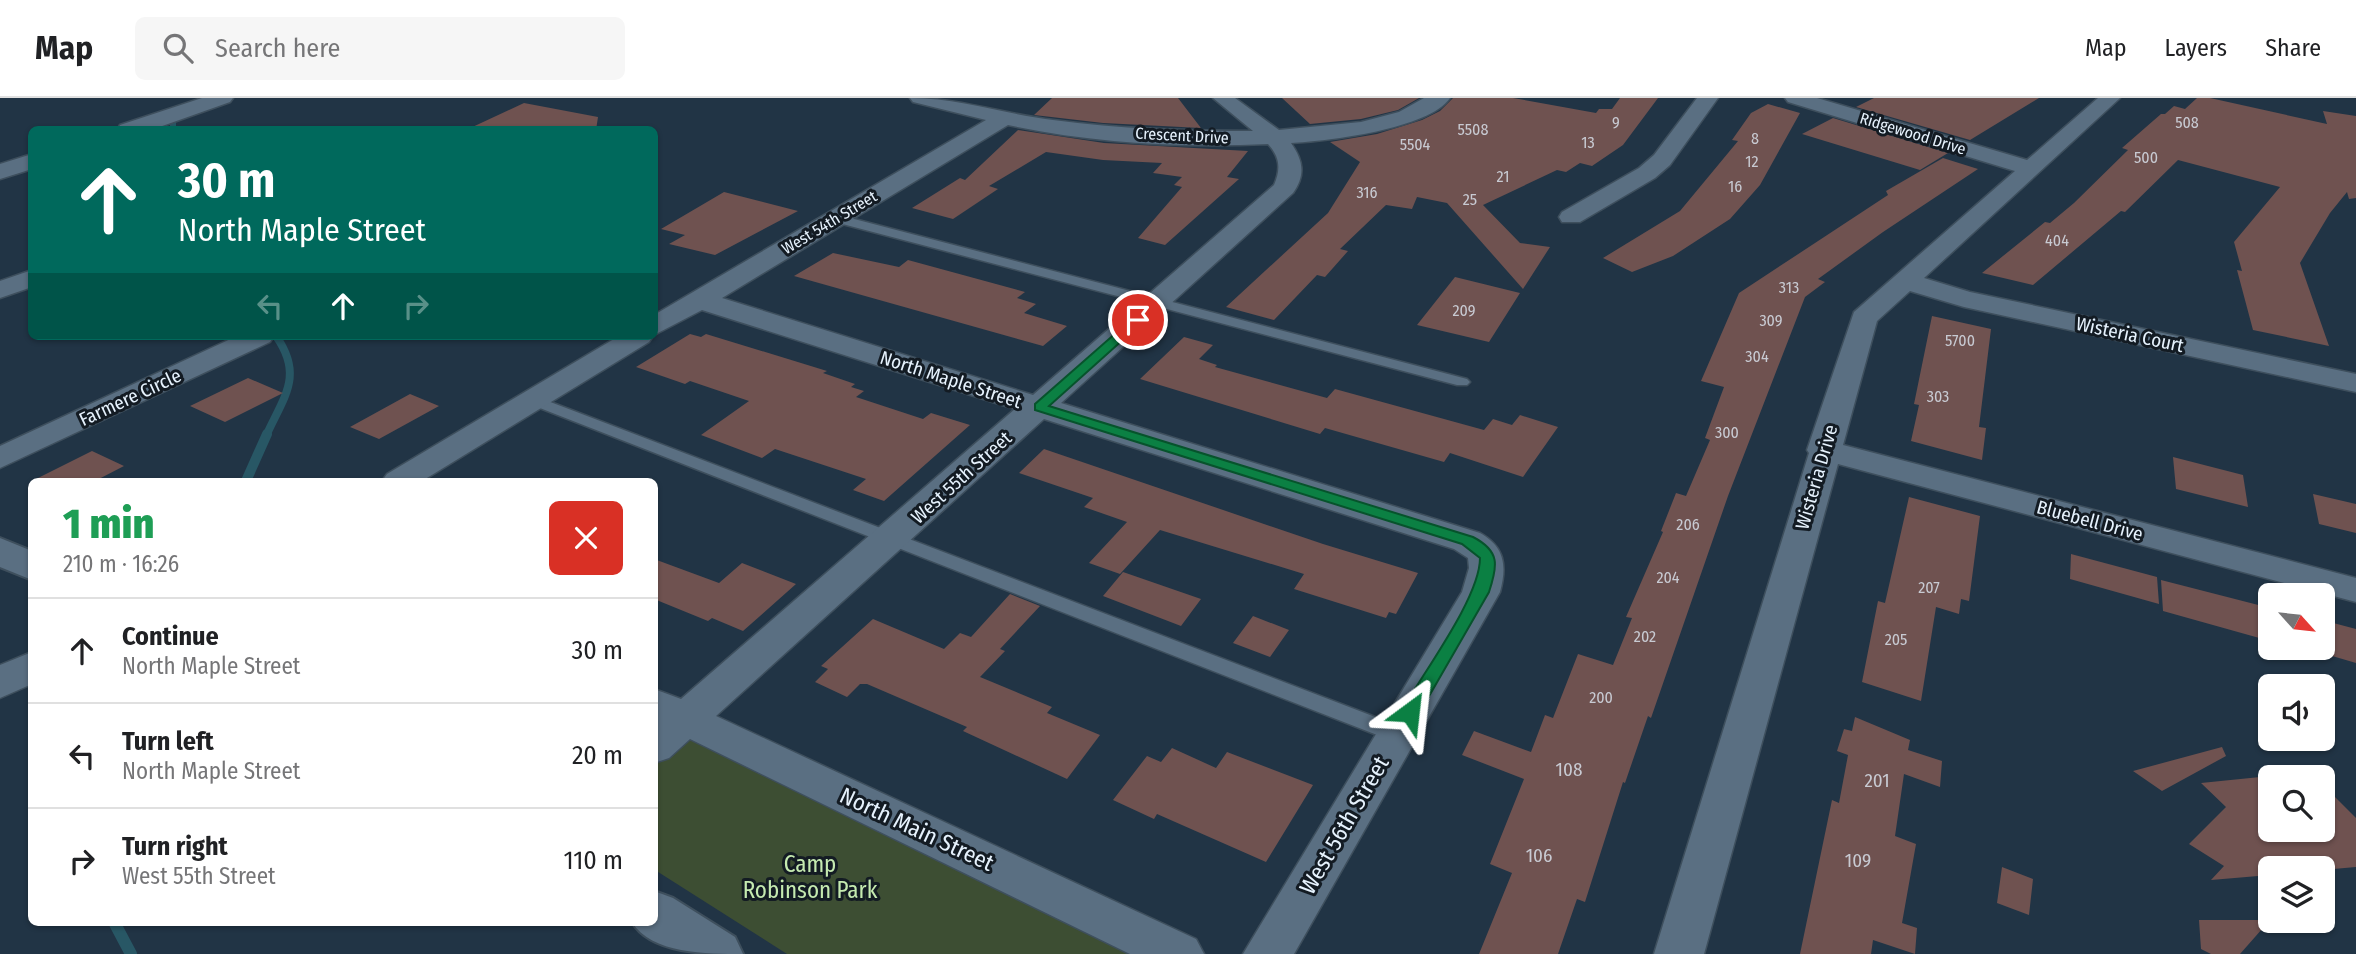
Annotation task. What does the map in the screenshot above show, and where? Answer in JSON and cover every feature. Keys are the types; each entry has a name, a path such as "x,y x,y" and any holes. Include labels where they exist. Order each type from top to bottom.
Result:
{"main road":[{"path":"0,551 28,565"},
{"path":"658,917 716,954"}],"street":[{"path":"140,126 223,98"},
{"name":"Crescent Drive","path":"920,98 1001,117 1077,129 1275,138 1324,134 1395,119 1425,108 1440,98"},
{"name":"West 54th Street","path":"658,325 1029,98"},
{"path":"1223,98 1275,138"},
{"path":"1571,217 1647,173 1662,160 1708,98"},
{"name":"Ridgewood Drive","path":"1795,98 2030,168"},
{"name":"Wisteria Drive","path":"1679,954 1823,450 1864,318 2110,98"},
{"name":"West 55th Street","path":"665,724 891,539 1285,188 1293,163 1275,138"},
{"path":"0,172 28,162"},
{"path":"0,290 28,280"},
{"name":"Wisteria Court","path":"1904,281 1964,299 2356,383"},
{"name":"North Maple Street","path":"699,300 1474,544 1488,557 1489,569 1481,592 1461,624"},
{"name":"Farmere Circle","path":"0,458 251,340"},
{"path":"404,478 632,340"},
{"name":"Bluebell Drive","path":"1823,450 2356,590"},
{"name":"West 56th Street","path":"1268,954 1461,624"},
{"path":"0,683 28,668"},
{"name":"North Main Street","path":"665,724 1178,954"}],"lane":[{"path":"835,218 1462,383"},
{"path":"532,400 1397,734"}],"green space":[{"name":"Camp Robinson Park","path":"658,720 1148,954 787,954 658,872"}],"building":[{"path":"1052,98 1178,98 1201,128 1103,123 1034,115"},
{"path":"1282,98 1419,98 1398,110 1361,119 1310,124"},
{"path":"1453,98 1513,98 1596,113 1599,109 1612,109 1620,98 1658,98 1623,145 1592,166 1580,163 1566,172 1557,170 1483,205 1520,243 1550,247 1523,289 1447,203 1417,197 1412,209 1386,205 1340,249 1348,251 1325,277 1317,275 1274,320 1226,307 1328,213 1360,162 1330,142 1377,134 1422,120 1440,111"},
{"path":"1874,98 2039,98 1970,140 1856,107"},
{"path":"2197,98 2210,98 2327,124 2323,111 2356,116 2356,198 2349,199 2347,192 2330,213 2300,263 2329,346 2253,330 2237,270 2242,271 2234,242 2280,187 2178,160 2125,212 2121,211 2033,285 1982,273 2045,222 2050,223 2074,203 2128,150 2122,148 2161,114 2174,106 2185,109"},
{"path":"524,103 598,117 597,126 475,126"},
{"path":"1768,104 1800,113 1760,185 1730,219 1673,256 1632,272 1603,258 1680,211 1738,141 1732,140 1751,113"},
{"path":"1833,118 1948,153 1920,170 1802,134"},
{"path":"1018,130 1104,143 1248,151 1227,177 1239,179 1165,245 1138,238 1182,187 1174,185 1182,177 1153,173 1162,163 1103,160 1046,152 989,186 998,189 953,219 912,208 960,178 965,180"},
{"path":"1943,158 1978,169 1818,279 1825,282 1805,297 1728,496 1651,718 1648,716 1625,783 1623,782 1585,902 1577,899 1558,954 1479,954 1512,873 1490,864 1524,779 1462,755 1474,731 1531,752 1545,715 1553,718 1578,654 1613,665 1632,618 1626,617 1663,532 1661,531 1676,493 1686,496 1710,440 1705,438 1724,387 1701,381 1739,293 1888,195 1886,191"},
{"path":"724,192 798,211 715,255 669,244 685,235 661,229"},
{"path":"833,253 899,267 908,260 1025,292 1017,298 1036,304 1024,313 1067,326 1043,346 794,276"},
{"path":"1455,277 1520,293 1489,342 1417,325"},
{"path":"1932,316 1991,329 1979,427 1986,428 1982,460 1911,441 1919,405 1914,404"},
{"path":"690,334 701,337 706,334 827,371 823,373 855,384 851,387 864,391 856,397 923,419 931,413 970,425 884,501 853,490 866,479 775,449 762,458 701,435 749,401 690,381 685,384 636,367"},
{"path":"1184,337 1213,345 1199,359 1217,365 1215,367 1327,398 1335,389 1484,430 1493,419 1512,425 1520,415 1558,427 1523,477 1450,453 1444,462 1325,428 1320,434 1140,379"},
{"path":"248,378 283,393 225,422 190,406"},
{"path":"410,394 439,406 379,439 350,427"},
{"path":"1044,449 1323,544 1418,573 1396,614 1389,612 1386,618 1294,589 1304,574 1160,530 1120,574 1089,563 1127,522 1084,507 1093,498 1019,473"},
{"path":"92,451 124,466 101,478 38,478"},
{"path":"2173,457 2243,475 2248,507 2176,489"},
{"path":"2313,494 2356,504 2356,533 2319,524"},
{"path":"1909,497 1980,516 1969,601 1961,599 1959,614 1936,607 1921,701 1862,682 1878,601 1885,603"},
{"path":"2071,554 2157,577 2159,604 2070,579"},
{"path":"658,560 719,583 742,563 796,584 743,631 712,618 708,621 658,601"},
{"path":"1123,572 1201,599 1181,626 1103,596"},
{"path":"2161,580 2258,605 2258,638 2163,611"},
{"path":"1010,594 1040,606 1000,649 1005,651 980,677 1052,707 1047,713 1100,735 1067,779 963,731 967,727 867,684 860,684 847,697 815,682 828,669 821,666 873,619 944,649 960,633 971,637"},
{"path":"1253,616 1289,630 1270,657 1233,643"},
{"path":"2335,623 2356,629 2356,663 2335,657"},
{"path":"1855,717 1910,740 1908,750 1942,761 1940,787 1904,774 1895,836 1916,844 1902,923 1917,928 1915,954 1873,940 1871,954 1800,954 1832,800 1839,803 1848,755 1837,751 1844,729 1852,731"},
{"path":"2222,747 2226,756 2162,791 2133,771"},
{"path":"1172,748 1216,768 1227,752 1313,785 1266,862 1157,814 1154,819 1113,800 1147,756 1161,762"},
{"path":"2258,777 2258,842 2335,842 2335,797 2356,818 2356,867 2335,869 2335,856 2258,856 2258,876 2211,880 2224,866 2189,844 2226,807 2201,783"},
{"path":"2002,867 2033,879 2029,915 1997,903"},
{"path":"2199,920 2258,920 2259,933 2240,954 2211,954 2201,949"}],"waterway":[{"path":"173,121 173,126"},
{"path":"266,436 284,397 290,375 289,363 278,340"},
{"path":"247,478 267,434"},
{"path":"116,926 131,954"}],"route":[{"path":"1138,320 1040,407 1467,541 1481,548 1488,557 1489,569 1481,592 1410,712"}]}
